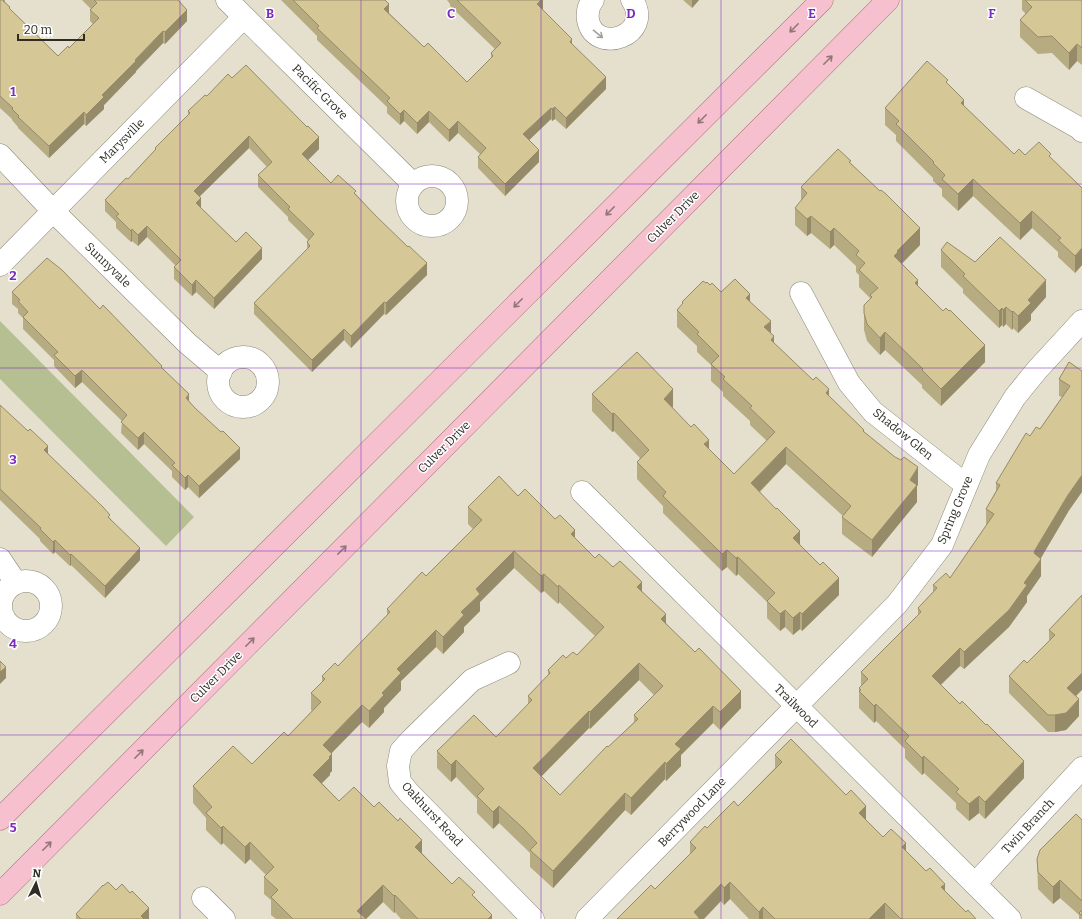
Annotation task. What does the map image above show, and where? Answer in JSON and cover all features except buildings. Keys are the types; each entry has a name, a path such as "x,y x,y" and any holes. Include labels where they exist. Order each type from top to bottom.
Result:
{"main road":[{"path":"0,819 822,0"},
{"name":"Culver Drive","path":"0,894 888,0"}],"street":[{"name":"Pacific Grove","path":"227,0 413,184"},
{"path":"593,0 587,14 589,24 595,33 604,38 614,39 624,37 632,30 636,21 637,11 632,0"},
{"name":"Marysville","path":"0,265 244,17"},
{"path":"1026,98 1082,131"},
{"name":"Sunnyvale","path":"0,155 53,211 187,343 221,372"},
{"name":"Shadow Glen","path":"801,293 849,383 873,412 966,485"},
{"name":"Spring Grove","path":"796,706 897,604 942,545 979,455 1015,397 1037,370 1082,321"},
{"name":"Trailwood","path":"582,492 1010,919"},
{"path":"0,559 16,583"},
{"name":"Oakhurst Road","path":"509,663 472,680 401,751 398,766 400,782 409,793 533,919"},
{"name":"Berrywood Lane","path":"587,919 796,706"},
{"name":"Twin Branch","path":"975,884 1082,768"},
{"path":"203,898 224,919"}],"green space":[{"path":"0,321 194,517 166,546 0,379"}]}
